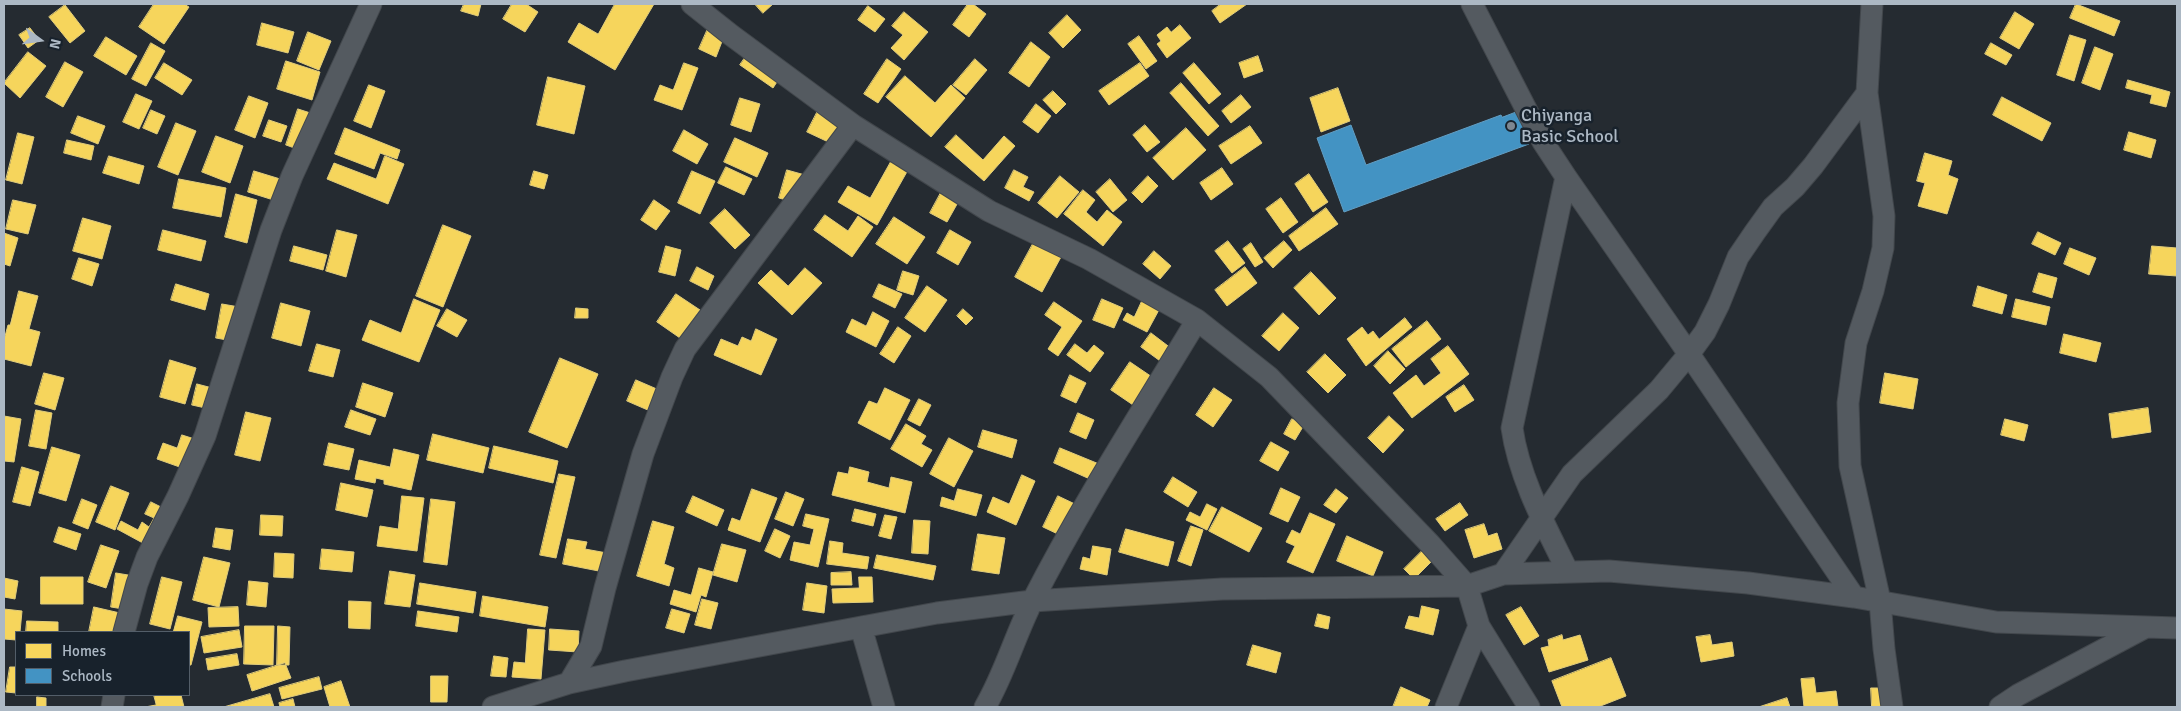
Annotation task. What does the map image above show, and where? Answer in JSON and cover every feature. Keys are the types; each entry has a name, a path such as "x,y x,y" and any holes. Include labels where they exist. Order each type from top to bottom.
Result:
{"street":[{"path":"124,631 147,556 178,496 205,436 271,230 292,176 371,4"},
{"path":"692,4 731,36 853,125 989,211 1089,259 1196,320 1269,378 1430,544 1467,586 1479,626 1528,707"},
{"path":"1472,4 1544,142 1566,177 1854,597"},
{"path":"1872,4 1867,93 1884,216 1883,248 1873,291 1856,343 1848,403 1850,466 1880,601 1892,707"},
{"path":"1503,574 1572,474 1659,390 1689,354 1705,332 1719,304 1738,257 1755,232 1773,207 1795,187 1813,166 1867,93"},
{"path":"569,683 591,646 605,588 643,454 672,376 685,349 853,125"},
{"path":"1566,177 1512,428 1514,442 1542,519 1568,572"},
{"path":"985,707 1001,677 1032,601 1086,504 1196,320"},
{"path":"493,707 569,683 937,613 1032,601 1222,589 1467,586 1503,574 1609,571 1730,581 1854,597 1996,622 2177,628"},
{"path":"1446,707 1479,626"},
{"path":"861,627 884,707"},
{"path":"2000,707 2018,695 2147,627"}],"building: Homes":[{"path":"154,4 184,4 189,7 164,44 139,27"},
{"path":"464,4 481,4 478,16 461,11"},
{"path":"512,4 526,4 538,12 525,32 503,19"},
{"path":"615,4 654,4 615,70 568,42 579,23 598,34"},
{"path":"755,4 773,4 763,13"},
{"path":"968,4 973,4 986,14 969,37 953,25"},
{"path":"1221,4 1247,4 1220,23 1212,11"},
{"path":"2076,4 2120,21 2114,36 2070,18"},
{"path":"65,5 85,31 70,43 49,17"},
{"path":"868,6 885,19 875,32 858,20"},
{"path":"904,12 928,32 904,60 891,48 903,35 892,26"},
{"path":"2015,12 2034,24 2019,49 2000,38"},
{"path":"1067,15 1081,30 1063,48 1049,33"},
{"path":"262,23 294,32 288,53 257,45"},
{"path":"710,24 726,31 716,57 699,49"},
{"path":"1180,25 1191,38 1167,58 1157,44 1161,41 1157,35 1167,27 1171,32"},
{"path":"30,28 39,40 28,48 19,35"},
{"path":"308,32 331,41 319,70 297,61"},
{"path":"2070,35 2086,40 2074,81 2057,75"},
{"path":"1139,36 1157,61 1146,69 1128,44"},
{"path":"106,37 137,56 126,75 94,56"},
{"path":"1031,42 1050,57 1029,87 1009,73"},
{"path":"151,43 165,51 146,86 132,79"},
{"path":"1991,43 2012,55 2006,65 1985,54"},
{"path":"2095,47 2113,54 2100,90 2082,83"},
{"path":"751,49 784,71 773,88 740,65"},
{"path":"28,52 46,66 20,98 4,83"},
{"path":"1258,56 1263,71 1244,78 1239,63"},
{"path":"887,59 901,69 878,103 864,94"},
{"path":"975,59 987,70 966,95 953,85"},
{"path":"286,61 320,72 312,100 277,89"},
{"path":"65,62 83,72 63,107 46,97"},
{"path":"164,63 192,80 182,95 155,78"},
{"path":"684,63 698,68 682,110 654,100 660,85 673,90"},
{"path":"1140,63 1149,76 1109,105 1099,91"},
{"path":"1194,63 1221,94 1209,104 1183,73"},
{"path":"905,76 935,103 951,85 965,98 931,137 886,97"},
{"path":"548,77 585,86 574,134 537,125"},
{"path":"2128,80 2170,92 2166,107 2150,103 2152,95 2126,88"},
{"path":"1181,83 1219,126 1208,136 1170,93"},
{"path":"369,85 385,91 371,128 354,121"},
{"path":"1338,88 1350,121 1321,132 1310,98"},
{"path":"1053,91 1066,104 1056,114 1043,100"},
{"path":"136,94 152,101 139,129 123,122"},
{"path":"1241,95 1251,107 1231,123 1222,111"},
{"path":"249,96 268,103 255,138 235,130"},
{"path":"2002,97 2051,123 2042,141 1993,115"},
{"path":"740,98 760,104 751,132 731,125"},
{"path":"822,103 854,119 839,147 807,132"},
{"path":"1036,104 1051,116 1038,133 1023,122"},
{"path":"298,109 323,117 311,154 286,145"},
{"path":"151,110 165,116 157,134 143,128"},
{"path":"78,116 105,126 98,144 71,133"},
{"path":"269,120 287,126 281,142 263,136"},
{"path":"176,123 196,131 178,175 158,167"},
{"path":"1145,125 1160,142 1147,152 1133,135"},
{"path":"1250,126 1262,143 1231,164 1219,146"},
{"path":"345,128 400,150 397,159 380,153 374,169 335,154"},
{"path":"1186,128 1206,150 1173,180 1153,158"},
{"path":"684,130 708,144 697,164 673,151"},
{"path":"2129,132 2156,140 2151,158 2124,150"},
{"path":"18,133 34,137 22,184 6,180"},
{"path":"956,135 983,160 1004,136 1015,146 984,181 945,147"},
{"path":"216,136 243,146 230,183 202,172"},
{"path":"735,138 768,153 757,177 724,162"},
{"path":"67,140 94,146 91,160 64,153"},
{"path":"897,151 913,161 877,225 838,202 848,186 870,198"},
{"path":"1925,153 1952,161 1948,175 1958,179 1947,214 1918,206 1925,183 1917,181"},
{"path":"109,156 144,166 139,184 103,173"},
{"path":"385,156 404,164 388,204 327,179 334,163 376,179"},
{"path":"726,167 752,179 744,195 718,183"},
{"path":"1222,168 1233,184 1211,200 1200,183"},
{"path":"787,170 805,175 797,203 779,198"},
{"path":"1014,170 1028,177 1023,187 1034,192 1029,201 1005,188"},
{"path":"254,171 290,182 283,203 248,192"},
{"path":"534,171 548,175 544,189 530,185"},
{"path":"692,171 715,181 700,214 678,203"},
{"path":"1309,174 1328,202 1313,212 1295,184"},
{"path":"1060,176 1079,192 1057,218 1038,203"},
{"path":"1148,176 1158,186 1142,203 1132,193"},
{"path":"179,179 226,188 221,217 173,208"},
{"path":"1110,179 1127,200 1113,212 1096,192"},
{"path":"944,187 961,197 947,222 930,213"},
{"path":"1083,190 1095,200 1086,212 1097,222 1107,210 1122,222 1103,246 1064,214"},
{"path":"236,194 257,200 247,243 225,237"},
{"path":"1281,198 1298,222 1283,233 1266,209"},
{"path":"13,200 36,205 28,234 6,229"},
{"path":"654,200 670,211 656,230 641,220"},
{"path":"1326,208 1338,224 1299,251 1289,236"},
{"path":"725,209 750,235 735,249 710,223"},
{"path":"825,215 848,231 858,216 873,227 852,257 814,230"},
{"path":"894,217 925,237 907,264 876,244"},
{"path":"83,218 111,226 102,259 73,251"},
{"path":"443,225 471,236 443,307 416,296"},
{"path":"163,230 206,241 201,261 158,250"},
{"path":"337,230 357,235 346,277 326,271"},
{"path":"950,230 971,242 958,265 937,253"},
{"path":"2038,232 2061,243 2055,255 2032,244"},
{"path":"4,233 18,238 10,266 4,264"},
{"path":"1228,241 1245,263 1232,273 1215,251"},
{"path":"1284,241 1292,250 1273,268 1264,258"},
{"path":"1034,242 1061,257 1042,292 1015,277"},
{"path":"1251,243 1263,262 1255,267 1243,249"},
{"path":"294,246 327,255 323,270 290,261"},
{"path":"666,246 681,250 675,276 659,272"},
{"path":"2152,246 2177,248 2177,276 2149,274"},
{"path":"2070,248 2096,258 2089,275 2064,264"},
{"path":"1154,251 1171,266 1160,279 1143,264"},
{"path":"79,258 99,264 92,286 72,279"},
{"path":"697,267 714,276 708,290 690,281"},
{"path":"1245,267 1257,283 1227,306 1215,290"},
{"path":"805,268 822,283 792,315 758,283 771,270 788,286"},
{"path":"903,271 919,276 913,295 897,290"},
{"path":"1311,272 1336,298 1319,315 1294,288"},
{"path":"2039,273 2057,278 2052,298 2033,292"},
{"path":"176,284 209,294 205,310 171,300"},
{"path":"879,284 902,294 895,308 873,297"},
{"path":"927,286 947,300 925,332 905,318"},
{"path":"1978,286 2007,295 2002,314 1973,306"},
{"path":"19,291 38,296 29,329 40,332 31,366 4,359 4,340"},
{"path":"676,294 700,310 680,338 657,322"},
{"path":"414,299 440,310 419,362 362,340 370,320 401,333"},
{"path":"1102,299 1123,308 1114,328 1093,320"},
{"path":"1143,299 1160,308 1147,332 1123,320 1127,313 1134,317"},
{"path":"2016,299 2050,307 2046,325 2012,317"},
{"path":"1054,302 1082,321 1058,356 1048,349 1062,327 1045,315"},
{"path":"281,303 310,311 301,346 272,338"},
{"path":"222,304 245,308 238,342 216,338"},
{"path":"576,308 588,309 588,318 575,318"},
{"path":"447,309 467,320 457,337 437,326"},
{"path":"963,309 973,318 966,325 957,316"},
{"path":"873,312 889,321 876,347 846,332 852,319 866,326"},
{"path":"1283,313 1299,328 1279,351 1262,336"},
{"path":"1405,318 1412,327 1366,366 1347,339 1362,327 1368,335 1373,331 1379,339"},
{"path":"1427,321 1441,339 1406,367 1392,349"},
{"path":"898,327 911,336 894,363 880,354"},
{"path":"756,329 777,339 761,375 714,355 721,339 738,346 742,337 751,341"},
{"path":"1151,333 1176,352 1167,366 1141,347"},
{"path":"2064,334 2101,343 2096,362 2060,353"},
{"path":"317,344 340,350 333,377 309,371"},
{"path":"1075,344 1087,353 1094,345 1104,353 1090,372 1067,355"},
{"path":"1448,346 1469,374 1412,418 1393,393 1416,375 1424,386 1441,373 1431,359"},
{"path":"1388,351 1405,369 1390,384 1374,366"},
{"path":"1325,354 1346,375 1328,393 1307,372"},
{"path":"560,358 598,374 567,448 529,432"},
{"path":"170,360 196,368 185,404 160,397"},
{"path":"1130,362 1155,379 1136,407 1111,390"},
{"path":"44,373 64,378 55,410 35,404"},
{"path":"1885,373 1918,379 1913,409 1880,403"},
{"path":"1070,375 1086,383 1076,403 1061,396"},
{"path":"636,380 666,393 657,414 627,401"},
{"path":"363,383 393,393 385,417 356,407"},
{"path":"197,384 224,391 219,411 192,405"},
{"path":"1464,385 1474,400 1455,412 1446,397"},
{"path":"885,388 910,400 890,440 858,423 869,401 877,404"},
{"path":"1214,388 1232,400 1213,427 1196,415"},
{"path":"919,399 931,405 920,426 908,420"},
{"path":"2148,408 2151,432 2112,438 2109,414"},
{"path":"36,410 52,413 46,449 29,446"},
{"path":"351,410 376,419 370,435 345,427"},
{"path":"246,412 271,418 260,461 235,455"},
{"path":"1078,413 1094,420 1086,439 1070,432"},
{"path":"4,416 21,419 14,462 4,461"},
{"path":"1389,416 1404,430 1383,453 1368,438"},
{"path":"1292,419 1304,425 1295,440 1284,434"},
{"path":"2005,419 2028,425 2024,441 2001,435"},
{"path":"906,424 926,436 921,444 932,450 922,467 891,449"},
{"path":"983,430 1017,440 1012,458 978,447"},
{"path":"433,434 489,448 483,473 427,460"},
{"path":"182,435 201,441 191,471 157,459 163,443 177,448"},
{"path":"949,438 973,451 954,487 930,474"},
{"path":"1271,442 1289,452 1278,471 1260,461"},
{"path":"329,443 354,449 349,470 324,465"},
{"path":"494,446 558,461 553,483 489,468"},
{"path":"52,447 80,455 66,501 39,493"},
{"path":"1060,448 1099,464 1092,480 1054,463"},
{"path":"394,449 419,455 411,490 384,484 384,480 376,478 375,483 355,479 359,460 390,467"},
{"path":"22,467 39,472 30,506 13,502"},
{"path":"850,467 869,472 867,482 889,488 891,477 912,482 905,513 832,495 838,472 848,474"},
{"path":"559,474 575,477 556,558 540,555"},
{"path":"1022,475 1035,481 1016,525 987,512 993,497 1009,504"},
{"path":"1173,477 1197,492 1188,507 1164,492"},
{"path":"341,483 373,490 367,517 336,510"},
{"path":"111,486 129,493 115,530 96,522"},
{"path":"1281,488 1300,497 1288,522 1270,514"},
{"path":"752,489 777,498 760,542 728,530 732,518 740,521"},
{"path":"958,489 982,495 976,516 940,506 942,497 954,501"},
{"path":"1336,489 1348,498 1336,513 1324,505"},
{"path":"786,492 804,499 793,526 775,519"},
{"path":"402,496 424,498 417,551 377,546 380,526 398,529"},
{"path":"693,496 724,510 717,526 686,512"},
{"path":"1058,496 1077,505 1062,536 1043,527"},
{"path":"82,499 97,505 88,529 73,523"},
{"path":"431,499 455,502 447,565 424,562"},
{"path":"151,502 171,512 152,548 117,529 121,521 138,530 142,522 149,527 154,518 145,514"},
{"path":"1460,503 1468,515 1445,531 1436,519"},
{"path":"1207,504 1217,509 1207,530 1186,520 1190,512 1200,517"},
{"path":"1222,507 1262,528 1249,552 1209,531"},
{"path":"855,509 876,514 873,526 852,521"},
{"path":"1310,513 1335,524 1313,573 1287,562 1295,546 1286,542 1292,530 1300,534"},
{"path":"806,514 829,519 818,567 790,560 794,542 810,545 814,529 803,526"},
{"path":"261,515 283,516 282,536 260,535"},
{"path":"885,515 897,517 891,539 879,536"},
{"path":"914,520 930,521 928,554 912,553"},
{"path":"653,521 674,527 664,564 674,568 669,586 637,576"},
{"path":"1484,524 1488,536 1497,533 1502,549 1474,558 1465,530"},
{"path":"1191,526 1203,530 1191,566 1178,561"},
{"path":"59,527 81,534 76,550 54,542"},
{"path":"216,528 233,530 230,550 213,547"},
{"path":"775,529 790,536 780,558 765,551"},
{"path":"1126,529 1174,542 1168,566 1119,552"},
{"path":"978,534 1005,538 999,574 972,570"},
{"path":"1347,536 1383,552 1373,576 1337,561"},
{"path":"568,539 587,542 585,549 618,555 614,574 563,564"},
{"path":"830,541 843,543 842,553 869,557 867,569 827,564"},
{"path":"722,544 746,550 737,582 713,575"},
{"path":"101,545 119,551 106,588 88,582"},
{"path":"1093,546 1111,549 1107,575 1080,569 1083,557 1090,559"},
{"path":"322,549 354,552 352,572 320,569"},
{"path":"1422,551 1432,561 1414,579 1404,569"},
{"path":"275,553 294,554 293,578 274,577"},
{"path":"877,555 936,566 933,580 874,568"},
{"path":"204,557 230,563 219,607 193,600"},
{"path":"699,568 713,572 706,597 701,595 696,612 670,604 674,590 691,595"},
{"path":"390,571 415,575 410,607 385,604"},
{"path":"851,572 852,585 831,585 831,573"},
{"path":"116,573 140,577 135,611 111,607"},
{"path":"41,577 83,577 83,604 41,604"},
{"path":"162,577 182,582 170,629 150,624"},
{"path":"859,577 872,577 873,602 833,603 832,589 859,588"},
{"path":"4,578 18,581 15,599 4,597"},
{"path":"249,581 268,583 266,607 247,605"},
{"path":"420,583 476,592 473,613 417,604"},
{"path":"807,583 827,586 824,613 803,610"},
{"path":"483,596 548,607 545,627 480,616"},
{"path":"702,599 718,603 711,629 695,625"},
{"path":"349,601 371,602 370,629 349,628"},
{"path":"1422,606 1439,610 1433,635 1405,628 1409,616 1419,618"},
{"path":"94,607 120,613 116,631 89,631"},
{"path":"238,607 239,626 209,627 208,608"},
{"path":"1521,607 1539,636 1524,645 1506,615"},
{"path":"4,609 22,611 20,631 15,631 15,640 4,639"},
{"path":"672,609 690,614 684,633 666,628"},
{"path":"418,611 459,617 457,632 416,626"},
{"path":"1318,614 1330,617 1328,629 1315,626"},
{"path":"178,616 202,622 191,665 190,631 173,631"},
{"path":"27,621 58,622 58,631 26,631"},
{"path":"245,626 274,626 273,665 244,664"},
{"path":"278,626 290,627 289,665 277,665"},
{"path":"528,629 545,630 541,679 512,677 514,662 525,663"},
{"path":"550,629 579,631 578,652 549,650"},
{"path":"239,630 242,647 204,653 201,637"},
{"path":"1562,635 1563,640 1580,635 1588,660 1549,672 1541,648 1549,646 1548,640"},
{"path":"1710,635 1712,645 1732,642 1734,656 1701,662 1696,637"},
{"path":"1253,645 1281,653 1276,673 1247,665"},
{"path":"237,654 239,665 208,670 206,659"},
{"path":"494,656 508,658 506,677 491,676"},
{"path":"1611,658 1626,696 1598,707 1562,707 1552,681"},
{"path":"285,663 291,678 252,691 247,675"},
{"path":"10,667 15,667 15,693 6,692"},
{"path":"431,676 448,676 447,702 431,702"},
{"path":"319,677 322,689 282,699 279,688"},
{"path":"1814,678 1816,693 1836,691 1838,707 1804,707 1801,679"},
{"path":"341,681 350,707 330,707 324,687"},
{"path":"1401,687 1430,700 1427,707 1393,707"},
{"path":"1871,688 1886,688 1887,707 1872,707"},
{"path":"270,694 274,707 224,707"},
{"path":"154,696 181,696 184,707 145,707 156,705"},
{"path":"37,697 46,698 46,707 37,707"},
{"path":"1787,698 1790,707 1759,707"},
{"path":"293,699 295,707 280,707 279,703"}],"building: Schools":[{"path":"1517,112 1529,144 1344,212 1317,138 1351,125 1366,165 1501,115 1502,117"}],"place":[{"name":"Chiyanga Basic School","path":"1511,126"}]}
